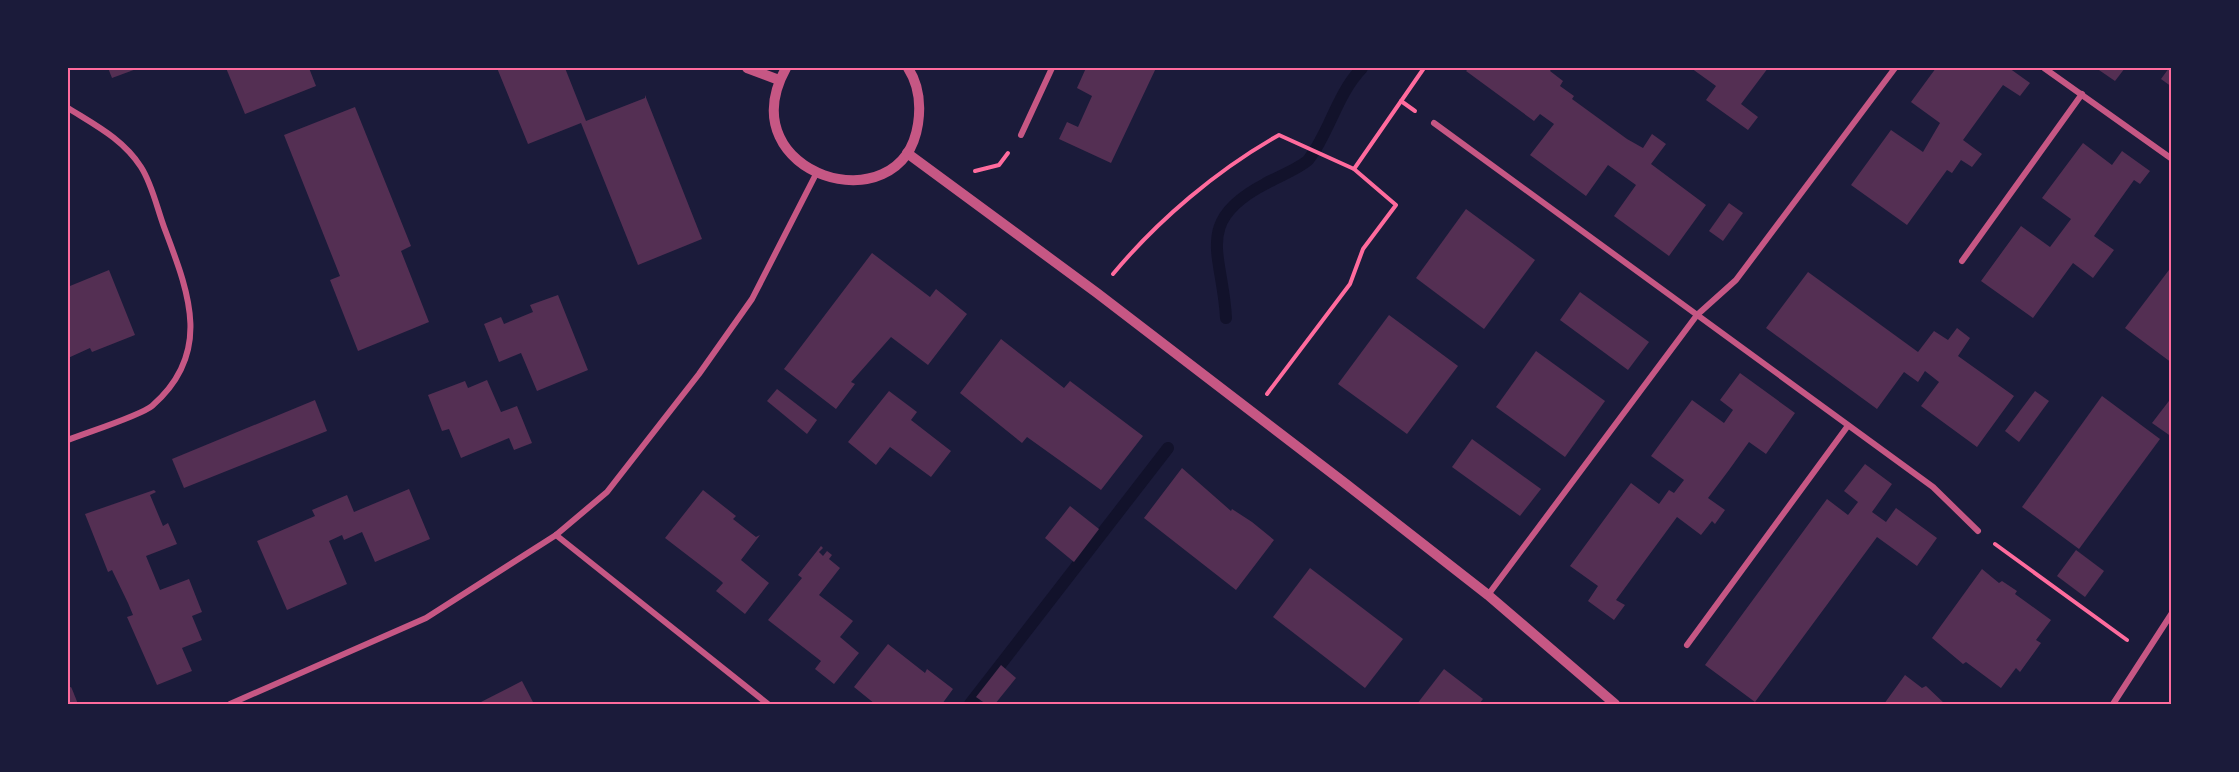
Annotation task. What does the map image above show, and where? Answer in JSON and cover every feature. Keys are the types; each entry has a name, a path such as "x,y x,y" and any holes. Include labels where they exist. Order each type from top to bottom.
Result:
{"street":[{"path":"747,68 779,80"},
{"path":"786,68 779,80 774,103 776,127 786,148 802,166 816,174 839,181 871,178 893,167 906,153 918,129 920,111 919,92 908,68"},
{"path":"1021,135 1052,68"},
{"path":"1488,595 1697,315 1736,280 1895,68"},
{"path":"2044,68 2172,159"},
{"path":"1962,261 2082,94"},
{"path":"68,108 117,138 142,168 188,289 192,318 189,350 173,382 150,407 68,440"},
{"path":"1434,123 1847,427 1933,487 1978,531"},
{"path":"906,153 1097,294 1488,595 1615,705"},
{"path":"230,705 426,618 556,535 608,492 699,374 752,299 816,174"},
{"path":"1687,645 1847,427"},
{"path":"556,535 768,705"},
{"path":"2113,705 2172,613"}],"path":[{"path":"1354,169 1424,68"},
{"path":"942,178 999,165 1021,135"},
{"path":"1097,294 1144,236 1248,152 1279,135 1354,169 1396,205 1363,249 1350,284 1252,413"},
{"path":"1978,531 2145,653"}],"building":[{"path":"108,68 139,68 112,78"},
{"path":"226,68 309,68 316,86 245,114"},
{"path":"497,68 565,68 586,121 645,98 645,95 702,239 638,265 581,123 528,144"},
{"path":"1086,68 1156,68 1111,163 1059,139 1067,122 1078,127 1092,96 1077,88"},
{"path":"1469,68 1552,68 1550,71 1563,81 1560,86 1574,96 1572,99 1627,139 1643,148 1652,134 1666,144 1651,164 1706,205 1669,256 1614,216 1636,185 1608,165 1586,196 1530,155 1554,124 1540,114 1534,121 1466,71"},
{"path":"1691,68 1768,68 1741,104 1758,117 1748,130 1706,100 1716,86"},
{"path":"1936,68 2009,68 2030,83 2020,96 2003,85 1963,140 1982,154 1972,167 1961,160 1952,173 1947,170 1907,225 1851,185 1891,130 1923,152 1940,123 1911,102"},
{"path":"2096,68 2125,68 2115,81"},
{"path":"2169,68 2172,68 2172,87 2161,79"},
{"path":"355,107 411,246 401,251 429,322 358,351 330,280 340,276 284,135"},
{"path":"2083,143 2112,165 2122,151 2150,171 2140,184 2134,180 2094,236 2114,250 2093,278 2073,263 2033,318 1981,281 2021,226 2050,247 2071,219 2042,198"},
{"path":"1729,203 1743,213 1723,241 1709,231"},
{"path":"1466,209 1535,260 1484,329 1416,278"},
{"path":"872,253 930,297 936,289 967,314 928,365 891,337 851,382 855,384 836,409 784,369"},
{"path":"2172,266 2172,363 2125,328"},
{"path":"109,270 135,335 92,352 90,348 68,358 68,281 70,286"},
{"path":"1808,272 1918,352 1934,331 1948,340 1957,328 1970,338 1958,356 2014,396 1977,447 1921,406 1939,382 1925,371 1918,382 1904,372 1877,409 1766,328"},
{"path":"1580,292 1649,342 1628,370 1560,320"},
{"path":"558,295 588,370 537,391 521,353 499,362 484,324 501,317 504,324 533,312 530,305"},
{"path":"1389,315 1458,366 1407,434 1338,384"},
{"path":"1001,339 1064,388 1070,381 1143,436 1101,490 1027,437 1022,443 960,393"},
{"path":"1536,351 1605,401 1565,457 1496,407"},
{"path":"1740,373 1795,413 1766,454 1749,442 1708,498 1725,510 1715,524 1712,521 1701,535 1677,517 1616,600 1625,605 1614,620 1588,601 1598,586 1570,566 1631,483 1659,504 1669,490 1674,493 1684,480 1651,456 1692,400 1724,423 1733,410 1720,400"},
{"path":"487,380 501,412 517,406 532,443 514,450 509,438 461,458 449,429 442,431 428,395 465,381 468,388"},
{"path":"777,389 817,420 807,434 767,401"},
{"path":"889,391 917,412 911,420 951,451 931,477 890,447 876,465 848,442"},
{"path":"2035,391 2049,401 2019,442 2005,431"},
{"path":"2102,396 2160,439 2079,549 2022,507"},
{"path":"2172,397 2172,437 2152,423"},
{"path":"315,400 327,431 184,488 172,459"},
{"path":"1472,439 1541,489 1520,516 1452,467"},
{"path":"1865,464 1892,484 1872,512 1886,522 1896,508 1937,538 1917,566 1877,537 1755,702 1705,665 1827,499 1848,515 1858,502 1844,491"},
{"path":"1182,468 1231,511 1232,509 1252,522 1274,540 1236,590 1144,518"},
{"path":"409,489 430,539 375,562 362,532 344,540 342,535 329,541 347,584 287,610 257,541 315,516 312,510 347,495 354,512"},
{"path":"154,490 156,492 150,495 163,526 168,523 177,544 146,556 160,590 189,579 202,612 192,616 202,640 182,648 192,671 157,685 127,617 133,615 128,603 112,570 108,572 85,514"},
{"path":"703,490 736,516 733,519 756,537 760,535 741,560 769,583 745,614 716,591 723,583 721,581 665,538"},
{"path":"1070,506 1099,529 1074,562 1045,538"},
{"path":"821,546 823,548 819,552 823,556 827,551 832,555 829,559 840,568 819,595 853,621 840,637 859,653 834,684 815,669 821,661 768,620 802,578 798,575"},
{"path":"2076,550 2104,571 2085,597 2057,576"},
{"path":"1310,568 1403,639 1365,688 1273,617"},
{"path":"1982,569 1999,583 2002,581 2017,591 2015,594 2051,620 2036,640 2041,643 2020,672 2016,668 2001,688 1966,662 1963,664 1932,638"},
{"path":"888,644 925,673 927,669 953,689 942,704 875,704 854,687"},
{"path":"1001,665 1016,678 995,704 986,704 976,697"},
{"path":"1444,669 1483,699 1479,704 1417,704"},
{"path":"1905,675 1922,688 1926,686 1945,704 1884,704"},
{"path":"522,681 534,704 477,704"},
{"path":"71,687 78,704 68,704 68,688"}],"waterway":[{"path":"1226,318 1218,258 1217,242 1220,226 1228,212 1242,198 1309,159 1323,137 1346,89 1362,68"},
{"path":"970,704 1168,448"}]}
